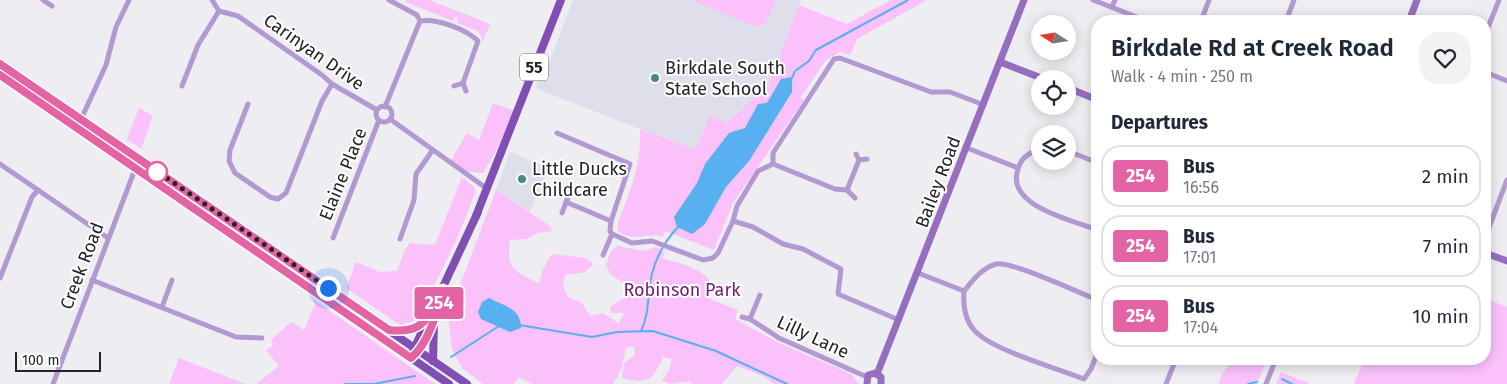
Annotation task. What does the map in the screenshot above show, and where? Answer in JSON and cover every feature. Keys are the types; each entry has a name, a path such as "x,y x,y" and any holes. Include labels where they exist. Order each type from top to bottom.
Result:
{"main road":[{"name":"55","path":"476,216 561,0"},
{"path":"0,64 467,384"},
{"path":"0,75 449,384"},
{"name":"55","path":"416,349 425,323 443,289 476,216 497,168 499,159"},
{"name":"55","path":"411,358 434,317 443,289"},
{"path":"433,361 434,317"},
{"path":"389,330 409,331 425,323"}],"street":[{"path":"43,0 52,6"},
{"path":"77,128 106,65 116,28 129,0"},
{"path":"182,86 198,45 219,11 212,0"},
{"path":"390,0 418,15 420,21 385,107 377,110 376,116 379,120 386,122 390,119"},
{"name":"Bailey Road","path":"878,374 1024,0"},
{"path":"1093,0 1132,15"},
{"path":"1112,7 1115,0"},
{"path":"1203,15 1209,0"},
{"path":"1288,15 1294,0"},
{"path":"1411,15 1417,0"},
{"path":"1491,20 1499,0"},
{"name":"Carinyan Drive","path":"219,11 238,16 332,84 377,110"},
{"path":"420,21 432,20 472,35 478,40 462,83 466,91"},
{"path":"773,164 773,153 834,59 840,58 931,92 950,92 984,105"},
{"path":"1000,62 1031,74"},
{"path":"1491,74 1507,80"},
{"path":"454,86 462,83"},
{"path":"248,104 230,150 229,161 235,173 274,199 282,197 286,193 322,101 332,84"},
{"path":"1076,91 1091,97"},
{"path":"385,107 391,112 390,119"},
{"path":"390,119 486,188"},
{"name":"Elaine Place","path":"333,238 379,120"},
{"path":"557,133 630,164 612,221 610,230 612,234 603,256"},
{"path":"967,148 1019,165"},
{"path":"400,239 414,200 416,174 432,151"},
{"path":"1031,153 1019,165 1016,182 1017,188 1023,197 1032,204 1091,227"},
{"path":"847,190 859,160 856,154"},
{"path":"1076,154 1091,160"},
{"name":"Creek Road","path":"53,384 139,159"},
{"path":"859,160 868,159"},
{"path":"0,164 108,238"},
{"path":"612,234 632,243 652,241 703,260 713,258 718,253 733,221 737,206 758,171 773,164 835,189 847,190 855,198"},
{"path":"1491,222 1507,181"},
{"path":"0,278 32,197 38,190"},
{"path":"562,213 570,192"},
{"path":"566,202 612,221"},
{"path":"733,221 753,227 783,244 803,249 841,269 838,294 900,320"},
{"path":"1491,255 1507,261"},
{"path":"1091,297 1012,266 998,264 982,270 964,291 963,306 967,320 974,331 989,342 1084,378 1093,365"},
{"path":"918,273 964,291"},
{"path":"92,280 236,337 262,338"},
{"path":"162,307 172,280"},
{"name":"Lilly Lane","path":"750,319 760,295"},
{"name":"Lilly Lane","path":"742,317 750,319 779,338 867,381"},
{"path":"1166,384 1174,365"},
{"path":"1266,384 1274,365"},
{"path":"867,381 873,373 878,374 882,379 882,384"}],"shaded area":[{"name":"Birkdale South State School","path":"573,0 801,0 768,86 696,151 535,88 542,70 548,65"},
{"name":"Little Ducks Childcare","path":"510,152 548,167 530,212 496,190"}],"green space":[{"path":"405,0 429,0 490,24 483,41 478,31 457,23 458,18 454,17 453,21 408,3"},
{"path":"692,0 776,0 765,24 756,27"},
{"path":"891,0 927,0 857,39 850,55 840,52 826,60 800,98 804,100 733,203 714,250 665,231 663,237 652,235 631,237 618,231 618,222 631,188 637,165 640,129 696,150 710,116 727,123 768,86 799,5 847,24"},
{"path":"493,103 515,111 507,133 483,173 464,171 451,160 467,133 479,140"},
{"path":"139,108 153,116 141,149 127,139"},
{"path":"462,177 475,188 475,193 456,241 420,314 414,321 400,325 346,288 356,262 380,272 397,271 405,250 410,243 435,245"},
{"name":"Robinson Park","path":"496,190 550,226 552,231 537,233 527,239 510,240 509,258 511,264 518,272 539,284 542,271 552,254 586,258 594,264 585,272 565,275 563,286 568,297 582,303 590,316 603,313 619,324 624,313 611,313 610,307 631,294 630,287 611,275 606,265 611,251 618,246 643,251 656,247 665,252 663,258 702,273 711,283 705,297 738,310 735,319 779,343 851,374 859,384 774,384 765,377 737,366 722,384 692,384 690,381 671,384 662,381 669,370 672,359 663,357 655,372 648,379 637,381 622,378 624,363 635,355 634,346 626,348 621,370 613,384 533,384 519,377 514,384 483,384 462,368 452,349 449,323 453,304"},
{"path":"314,300 435,384 256,384 279,366 266,350 272,346 272,339 291,322 304,330 315,304"},
{"path":"1491,300 1507,307 1507,384 1354,384 1362,365 1491,365"},
{"path":"179,358 245,384 169,384"},
{"path":"1229,365 1265,365 1257,384 1219,384 1222,374"},
{"path":"1281,372 1310,384 1276,384"}],"water":[{"path":"792,77 792,92 749,161 726,187 705,224 692,234 677,227 674,217 697,183 705,164 729,133 745,128 758,104 767,103 781,79"},
{"path":"489,298 511,308 518,316 521,328 510,332 481,319 478,312 482,302"}],"waterway":[{"path":"792,78 795,71 809,61 816,50 908,0"},
{"path":"641,331 646,317 650,281 656,261 669,237 678,227"},
{"path":"519,325 592,337 617,332 653,331 716,351 787,384"},
{"path":"451,357 499,326"},
{"path":"345,384 374,384 415,376"},
{"path":"1282,379 1292,384"},
{"path":"1248,384 1257,382"}],"bus line":[{"name":"254","path":"0,64 389,330 409,331 425,323 443,289 438,307 419,351 411,358 0,75"}],"place":[{"name":"Birkdale South State School","path":"655,78"},
{"name":"Little Ducks Childcare","path":"522,179"}],"route":[{"path":"157,172 155,170 328,288"}]}
